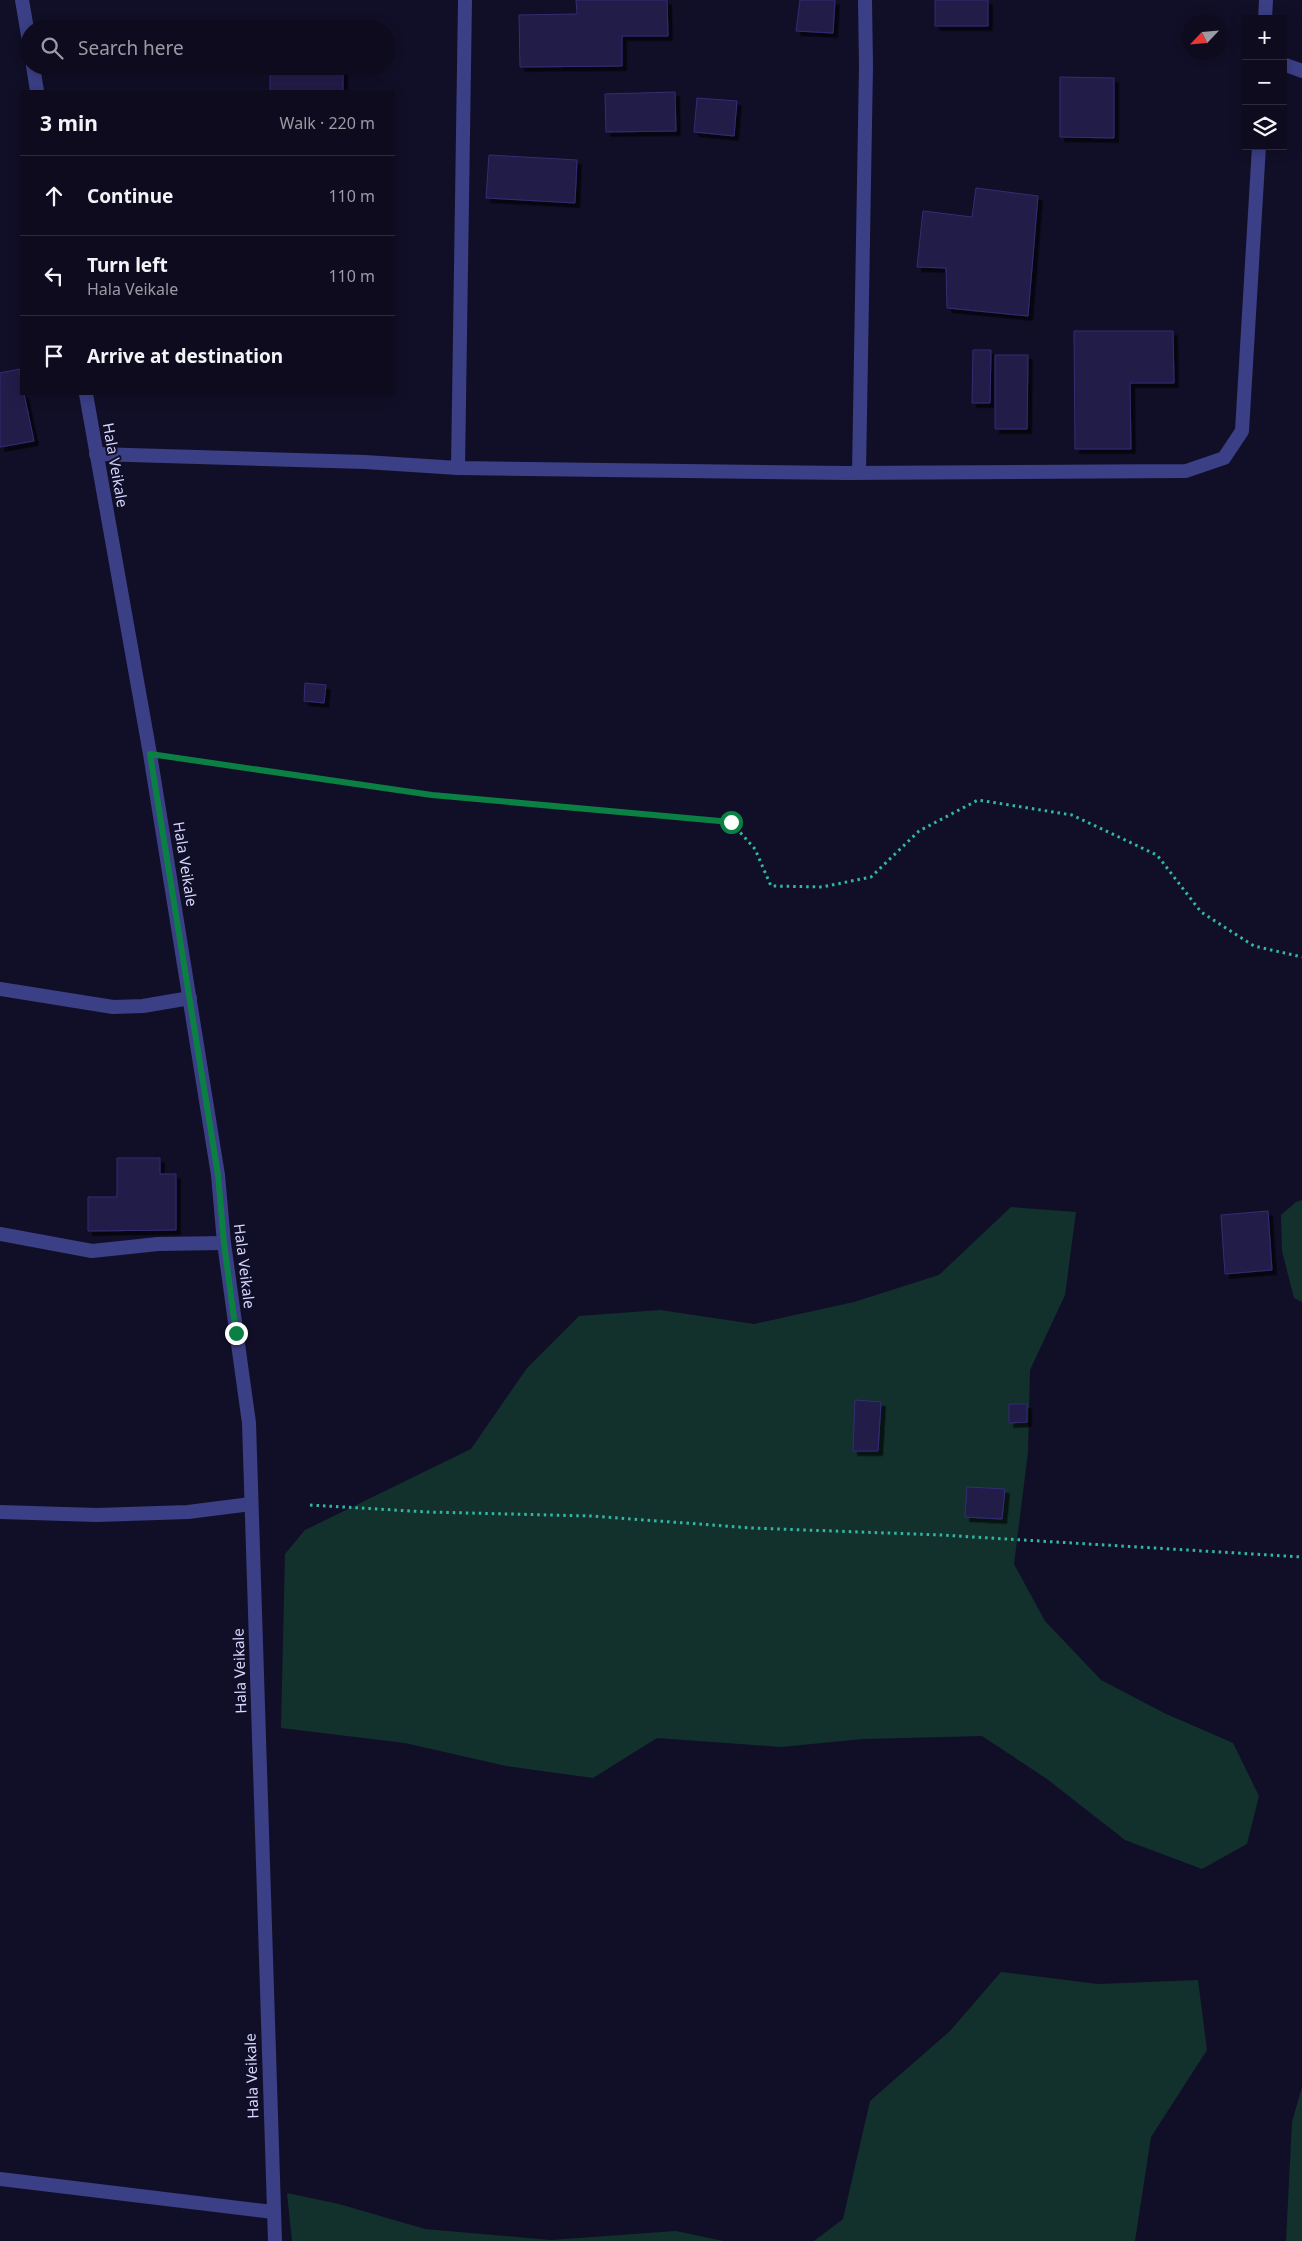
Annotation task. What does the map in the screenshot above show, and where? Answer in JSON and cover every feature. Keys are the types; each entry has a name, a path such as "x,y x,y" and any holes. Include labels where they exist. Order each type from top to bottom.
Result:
{"street":[{"path":"22,0 25,20"},
{"path":"458,468 465,0"},
{"path":"859,472 866,66 865,0"},
{"path":"1266,0 1266,15"},
{"path":"1287,65 1302,71"},
{"path":"34,75 37,90"},
{"path":"96,454 365,462 458,468 859,472 1186,471 1224,458 1242,431 1259,150"},
{"name":"Hala Veikale","path":"86,395 150,754 218,1175 224,1243 248,1423 275,2241"},
{"path":"0,989 113,1006 143,1006 190,998"},
{"path":"0,1234 92,1251 158,1244 224,1243"},
{"path":"0,1512 97,1515 188,1512 251,1504"},
{"path":"0,2180 273,2212"}],"path":[{"path":"150,754 432,795 731,822 755,849 771,886 822,887 871,877 919,830 978,800 1072,815 1158,855 1201,912 1254,946 1302,957"},
{"path":"310,1505 428,1512 591,1516 752,1528 941,1535 1302,1557"}],"green space":[{"path":"1302,1200 1302,1302 1294,1298 1282,1251 1281,1215 1296,1202"},
{"path":"1011,1207 1076,1212 1065,1295 1030,1370 1028,1452 1014,1564 1045,1621 1101,1680 1164,1713 1233,1743 1259,1796 1247,1844 1202,1869 1125,1840 1047,1779 982,1736 863,1739 781,1747 657,1738 593,1778 506,1766 405,1743 281,1728 285,1554 305,1530 471,1449 527,1368 579,1316 660,1310 754,1324 854,1302 939,1275"},
{"path":"1001,1972 1098,1984 1198,1980 1207,2050 1151,2137 1135,2241 814,2241 843,2219 870,2101 950,2031"},
{"path":"1302,2087 1302,2241 1286,2241 1292,2122"},
{"path":"287,2193 339,2204 425,2229 551,2240 676,2231 723,2241 292,2241"}],"building":[{"path":"576,0 667,0 668,36 622,36 622,66 520,67 519,15 577,14"},
{"path":"800,0 835,0 833,33 796,31"},
{"path":"935,0 988,0 988,26 935,26"},
{"path":"270,75 343,75 343,90 270,90"},
{"path":"1060,77 1114,78 1114,138 1060,137"},
{"path":"675,92 676,131 606,132 605,94"},
{"path":"697,98 737,101 734,136 694,132"},
{"path":"489,155 577,160 575,203 486,198"},
{"path":"976,188 1038,196 1028,316 947,308 946,268 917,267 923,211 972,217"},
{"path":"1074,331 1173,331 1174,383 1130,383 1131,449 1075,449"},
{"path":"973,350 991,350 990,403 972,403"},
{"path":"995,355 1028,355 1027,429 995,429"},
{"path":"20,369 20,395 24,395 34,441 0,447 0,373"},
{"path":"305,683 326,685 324,703 304,701"},
{"path":"117,1158 160,1158 160,1174 176,1174 176,1230 88,1231 88,1197 117,1197"},
{"path":"1268,1211 1272,1270 1225,1274 1221,1215"},
{"path":"855,1400 881,1402 878,1451 853,1451"},
{"path":"1009,1404 1027,1404 1027,1422 1009,1423"},
{"path":"967,1487 1005,1489 1002,1519 965,1517"}],"route":[{"path":"236,1333 224,1243 218,1175 150,754 432,795 731,822"}]}
